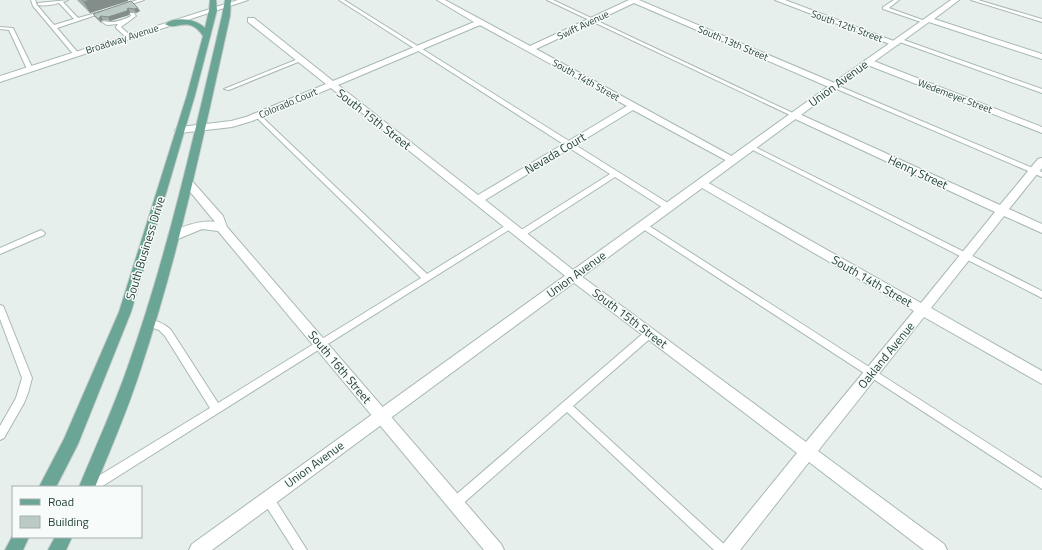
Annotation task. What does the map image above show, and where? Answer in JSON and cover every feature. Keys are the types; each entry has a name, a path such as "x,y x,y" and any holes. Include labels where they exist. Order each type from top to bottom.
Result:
{"main road":[{"name":"South Business Drive","path":"86,486 134,369 174,236 201,128 228,3"},
{"name":"South Business Drive","path":"48,486 70,444 125,312 180,130 213,5"},
{"path":"169,24 184,22 194,23 202,27 206,34"},
{"path":"14,550 20,538"},
{"path":"57,550 63,538"}],"street":[{"name":"Broadway Avenue","path":"0,79 169,24 213,5 245,0"},
{"name":"South 14th Street","path":"440,0 732,160"},
{"name":"Swift Avenue","path":"530,49 634,0"},
{"name":"South 13th Street","path":"634,0 834,86"},
{"name":"South 12th Street","path":"778,0 897,42"},
{"name":"Union Avenue","path":"198,550 794,115 956,0"},
{"path":"797,7 806,2"},
{"name":"South 15th Street","path":"251,20 330,85 573,276 808,451 933,548"},
{"path":"927,21 1042,57"},
{"name":"Colorado Court","path":"180,130 237,123 258,116 480,22"},
{"name":"Wedemeyer Street","path":"868,62 1042,130"},
{"name":"Nevada Court","path":"477,200 633,106"},
{"name":"Henry Street","path":"794,115 1042,229"},
{"name":"Oakland Avenue","path":"729,550 922,310 1039,169"},
{"name":"South 16th Street","path":"188,183 219,219 222,228 495,550"},
{"name":"South 14th Street","path":"702,183 1042,378"},
{"path":"174,236 196,226 208,224 222,228"}],"lane":[{"path":"36,3 54,0"},
{"path":"127,9 117,9 142,0"},
{"path":"341,0 570,143 668,207"},
{"path":"550,0 794,115"},
{"path":"897,0 885,8 927,21"},
{"path":"973,0 1042,21"},
{"path":"36,3 49,4 63,1 77,20"},
{"path":"36,3 53,27 76,54"},
{"path":"53,27 110,10 98,16 100,18"},
{"path":"104,22 107,24 123,20 134,16 132,14"},
{"path":"115,19 123,20"},
{"path":"123,20 118,27 129,37"},
{"path":"0,28 8,27 10,29 30,69"},
{"path":"897,42 1042,91"},
{"path":"227,89 300,60"},
{"path":"834,86 1039,169"},
{"path":"258,116 426,278"},
{"path":"751,147 1042,295"},
{"path":"521,234 616,173"},
{"path":"643,225 1042,484"},
{"path":"92,486 511,226"},
{"path":"0,251 41,233"},
{"path":"0,308 26,378 26,384 19,400 0,435"},
{"path":"148,323 162,327 170,335 216,409"},
{"path":"456,503 566,405 650,333"},
{"path":"566,405 722,550"},
{"path":"268,499 301,550"}],"building":[{"path":"131,1 138,8 128,8 127,11 108,17 101,16 99,20 93,14"}]}
